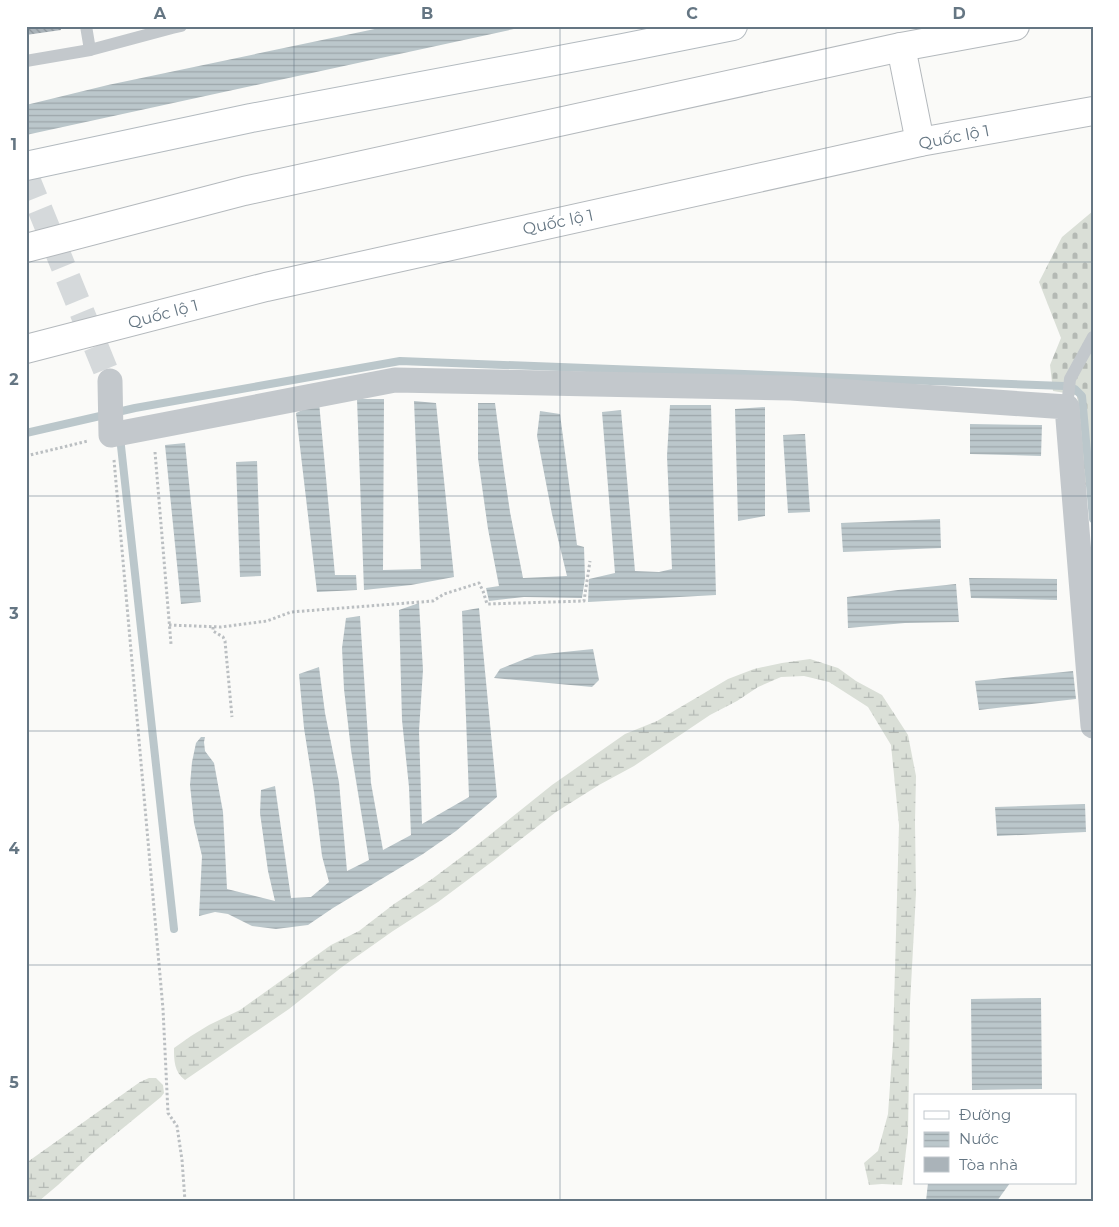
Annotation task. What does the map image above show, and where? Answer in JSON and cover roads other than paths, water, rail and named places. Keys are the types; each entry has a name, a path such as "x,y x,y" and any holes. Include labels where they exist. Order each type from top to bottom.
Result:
{"main road":[{"path":"26,166 251,118 733,26"},
{"path":"26,248 244,191 901,47 1015,26"},
{"path":"901,47 920,142"},
{"name":"Quốc lộ 1","path":"26,349 266,287 920,142 1093,111"}],"street":[{"path":"110,381 119,434 395,380 791,388 1067,407 1093,726"}],"lane":[{"path":"86,26 90,50"},
{"path":"26,61 90,50 181,26"},
{"path":"1067,407 1070,379 1093,337"}],"water":[{"path":"389,26 528,26 26,135 26,105 108,85"},
{"path":"357,399 384,399 383,570 421,569 414,401 436,403 454,577 411,585 364,590"},
{"path":"319,402 335,575 356,575 357,590 317,592 296,413"},
{"path":"478,403 495,403 510,512 523,578 567,576 552,514 537,436 540,411 560,414 577,545 584,547 585,578 582,598 524,597 489,601 486,588 499,586 488,529 478,458"},
{"path":"670,405 711,405 716,595 588,602 589,579 615,573 602,412 621,410 635,571 659,572 672,569 667,456"},
{"path":"765,407 765,516 738,521 735,409"},
{"path":"970,424 1042,425 1041,456 970,454"},
{"path":"805,434 810,512 788,513 783,435"},
{"path":"185,443 201,602 181,604 165,445"},
{"path":"257,461 261,576 240,577 236,462"},
{"path":"940,519 941,548 843,552 841,523"},
{"path":"969,578 1057,579 1057,600 971,598"},
{"path":"956,584 959,622 905,623 848,628 847,597"},
{"path":"419,603 423,670 419,731 422,824 469,797 462,611 479,608 497,797 456,831 423,854 308,925 276,929 252,926 228,914 215,912 199,916 202,856 194,823 190,785 196,743 201,737 205,737 205,751 214,763 223,812 227,889 275,901 268,871 260,813 261,790 275,786 291,898 311,897 329,882 322,856 304,728 299,674 319,667 325,713 339,782 347,871 369,860 351,750 344,689 342,648 346,618 360,616 371,783 383,850 411,835 409,787 402,720 399,610"},
{"path":"593,649 599,680 592,687 494,678 500,669 535,655"},
{"path":"1073,671 1076,699 979,710 975,681"},
{"path":"1085,804 1086,832 997,836 995,807"},
{"path":"1041,998 1042,1089 972,1090 971,999"},
{"path":"928,1184 1009,1184 997,1201 926,1201"}],"waterway":[{"path":"26,433 135,408 400,361 1064,386 1075,389 1082,396 1093,519"},
{"path":"120,437 174,929"}],"tunnel":[{"path":"26,175 110,381"}]}
